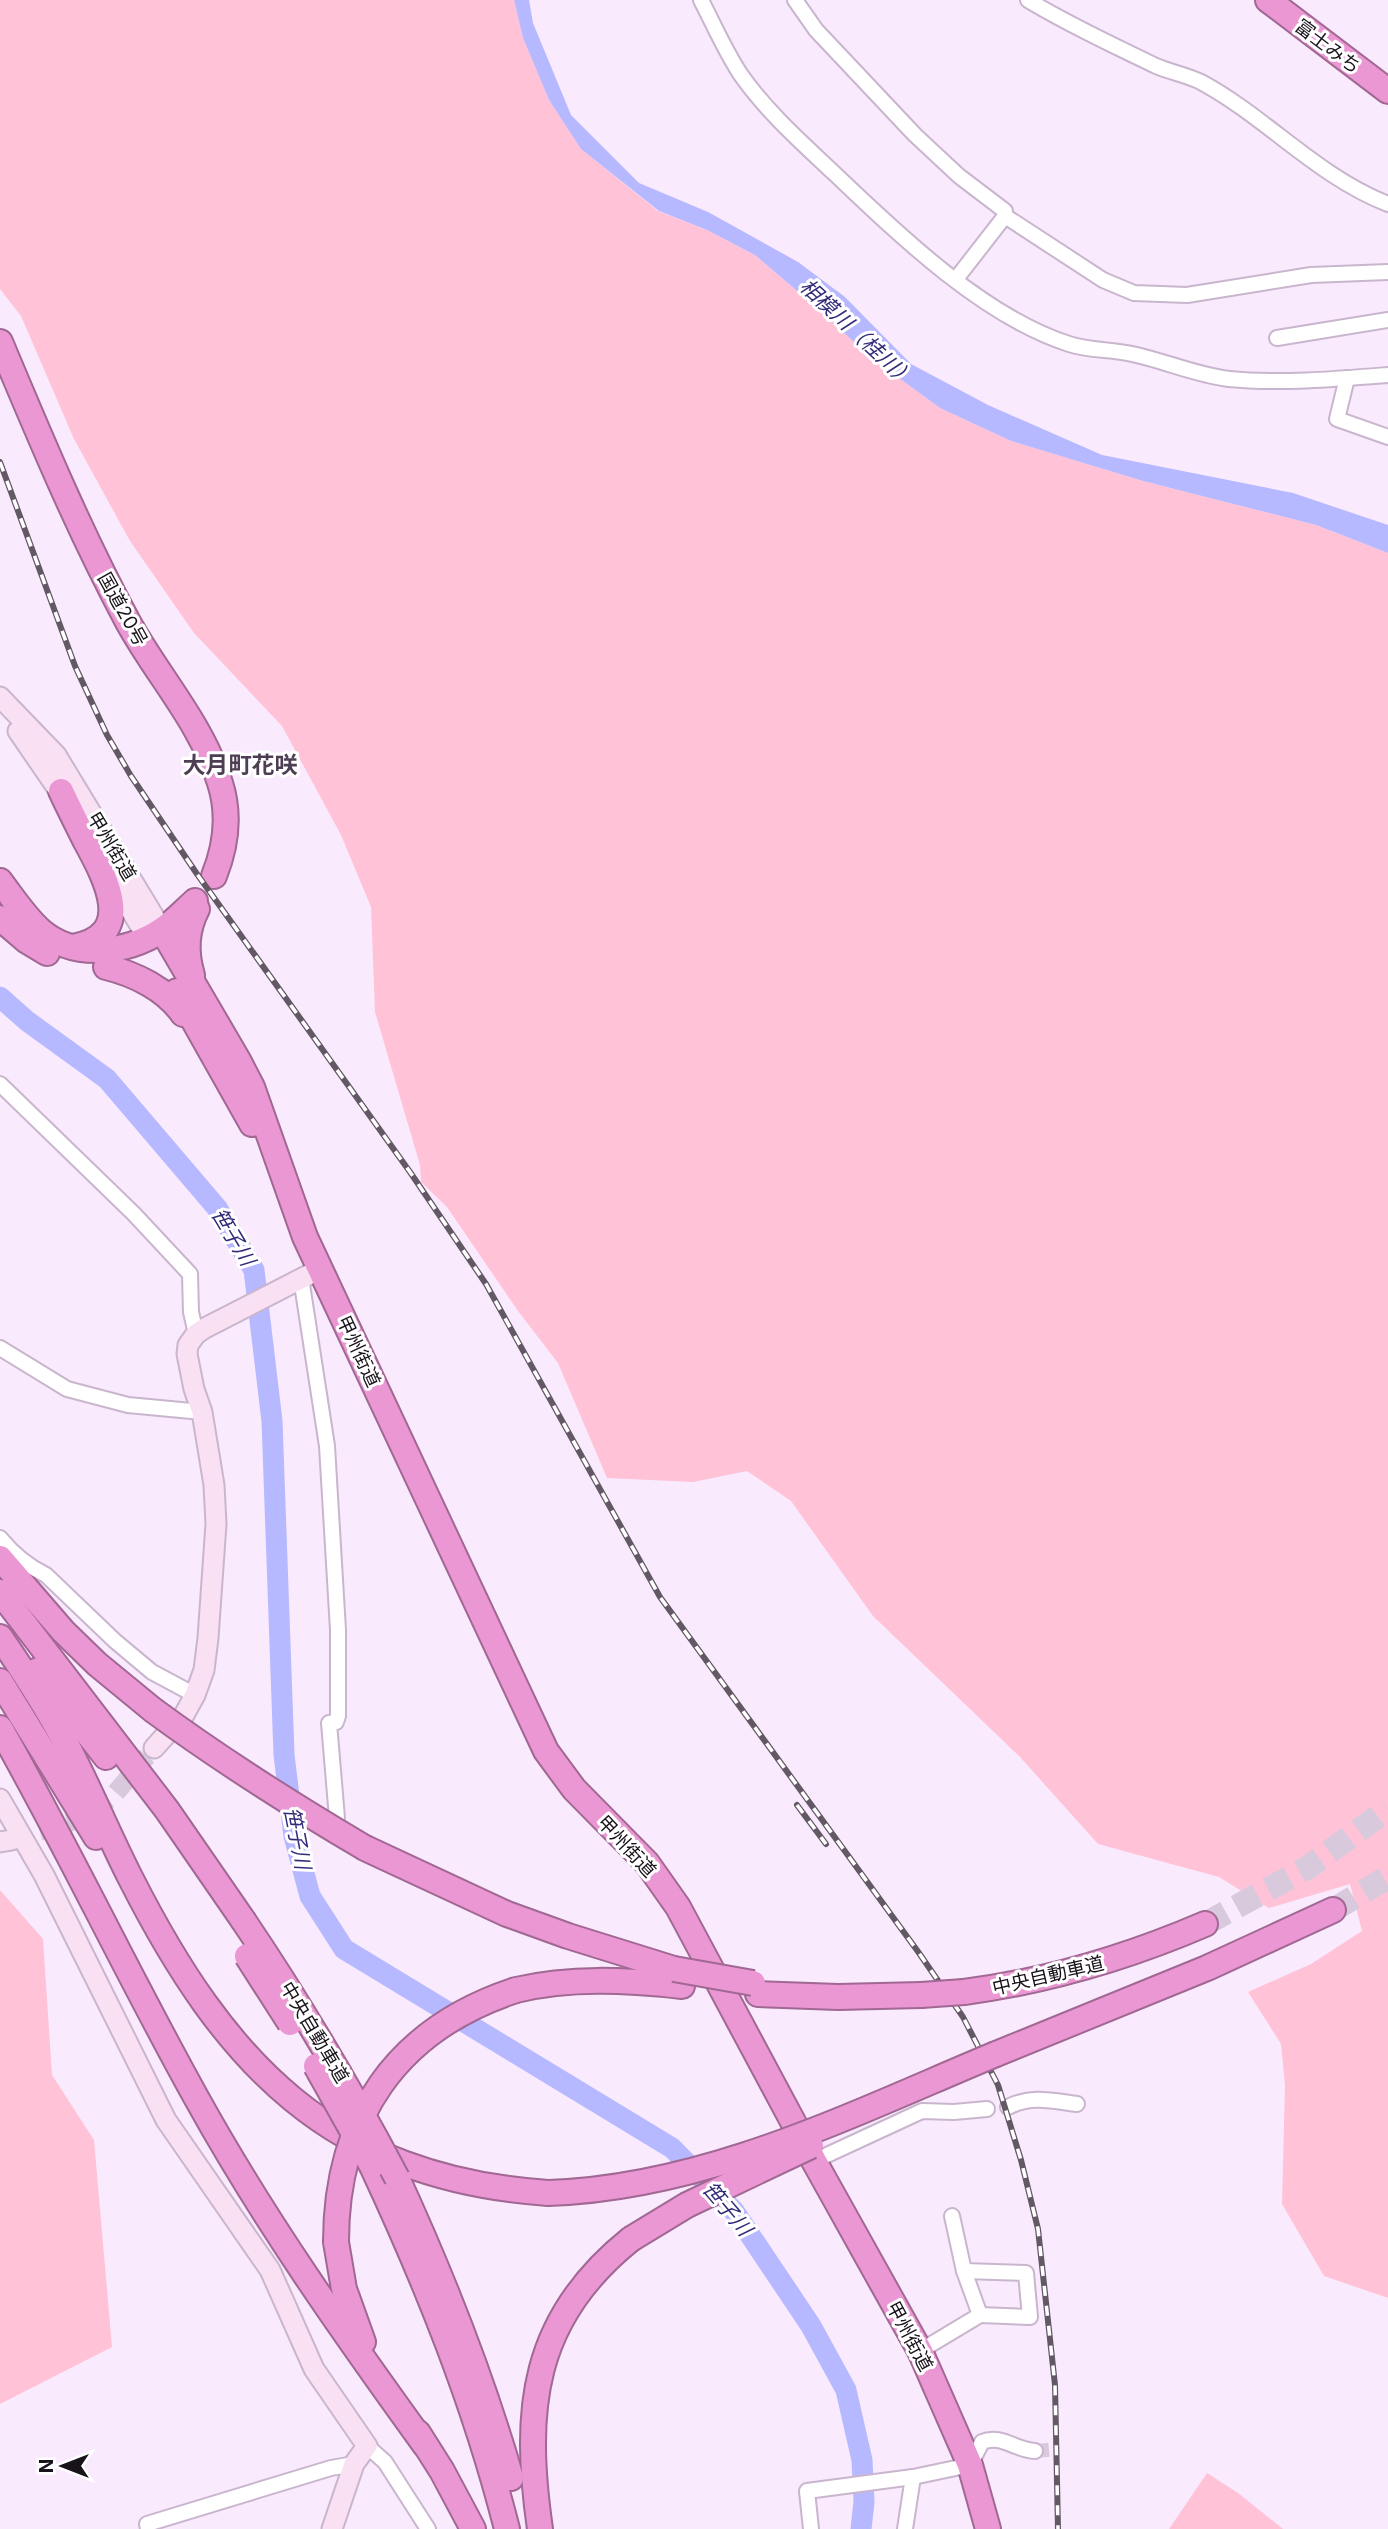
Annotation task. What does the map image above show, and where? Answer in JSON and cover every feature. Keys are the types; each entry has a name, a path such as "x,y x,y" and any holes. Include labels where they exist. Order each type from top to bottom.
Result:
{"highway":[{"name":"富士みち","path":"1268,0 1388,91"},
{"name":"国道20号","path":"0,342 38,437 93,555 130,625 212,760 226,807 224,843 214,876"},
{"path":"61,792 103,873 113,903 108,926 103,934 85,945 72,947"},
{"path":"0,881 30,921 57,942 88,950 114,950 154,938"},
{"path":"106,967 139,958 154,938 196,905 186,947 196,990"},
{"path":"0,918 27,941 47,953 136,976 170,999 226,1075"},
{"name":"甲州街道","path":"154,938 196,990 252,1087 290,1199 310,1274 546,1751 574,1789 647,1863 678,1908 920,2351 970,2465 988,2529"},
{"name":"甲州街道","path":"154,938 290,1199"},
{"path":"0,1558 63,1631 97,1664 153,1710 258,1784 365,1848 507,1914 678,1977"},
{"name":"中央自動車道","path":"0,1592 167,1810 236,1924 372,2166 421,2275 456,2363 482,2440 507,2529"},
{"name":"中央自動車道","path":"0,1622 236,1924 315,2032 358,2105 397,2178 445,2285 495,2422 524,2529"},
{"path":"0,1637 63,1737 156,1925 219,2024"},
{"path":"0,1681 151,1929 182,1975 219,2024 276,2086 309,2112 370,2149 402,2164 471,2184 548,2193 619,2188 695,2171 788,2139 997,2055 1220,1962 1333,1910"},
{"path":"0,1728 39,1796 159,2030 238,2170 323,2302 425,2445"},
{"name":"中央自動車道","path":"678,1977 828,1997 964,1992 1031,1982 1102,1964 1205,1924"},
{"path":"474,2529 358,2332 344,2289 336,2242 336,2212 347,2153 369,2103 384,2081 420,2040 465,2009 516,1990 566,1981 678,1977"},
{"path":"540,2529 534,2488 532,2432 534,2406 545,2356 578,2293 610,2255 687,2205 997,2055"}],"street":[{"path":"701,0 741,75 772,113 879,216 956,279 1012,317 1068,344 1131,354 1231,379 1388,375"},
{"path":"794,0 817,30 915,135 959,176 1005,211 1005,216 956,279"},
{"path":"1028,0 1158,66 1199,81 1272,129 1323,168 1388,204"},
{"path":"1005,216 1103,280 1134,293 1187,295 1311,275 1388,272"},
{"path":"1276,338 1388,320"},
{"path":"1347,377 1337,419 1388,437"},
{"name":"甲州街道","path":"0,697 56,755 154,938"},
{"name":"甲州街道","path":"0,707 61,792 154,938"},
{"path":"0,1084 134,1214 190,1274 191,1312 201,1331"},
{"path":"154,1748 184,1715 195,1695 204,1670 208,1638 216,1524 214,1485 202,1412 187,1354 188,1345 201,1331 310,1274 327,1446 338,1630 338,1716 336,1722 329,1723 337,1818"},
{"path":"0,1348 67,1389 128,1405 202,1412"},
{"path":"0,1538 11,1552 31,1568 46,1575 152,1672 195,1695"},
{"path":"0,1799 44,1875 166,2120 270,2270 314,2369 367,2446 385,2462 428,2529"},
{"path":"1008,2107 1034,2099 1077,2104"},
{"path":"814,2161 922,2111 988,2109"},
{"path":"952,2216 964,2270 980,2315"},
{"path":"920,2351 980,2315 1030,2317 1026,2273 964,2270"},
{"path":"811,2529 807,2491 913,2477 970,2465 982,2442 991,2438 1003,2440 1022,2450 1035,2451"},
{"path":"331,2529 354,2464 367,2446"},
{"path":"148,2529 147,2524 331,2468 354,2464"},
{"path":"905,2529 913,2477"}],"shaded area":[{"path":"0,0 514,0 523,38 549,100 581,149 658,211 707,230 755,255 870,357 940,408 1011,441 1143,481 1316,525 1388,553 1388,2298 1324,2276 1282,2204 1285,2085 1281,2044 1248,1992 1311,1964 1362,1931 1350,1884 1269,1908 1219,1877 1098,1844 1020,1757 873,1616 791,1501 747,1471 693,1482 607,1478 558,1363 518,1311 447,1207 421,1182 420,1165 375,1012 371,907 341,835 282,726 194,633 130,541 74,439 21,316 0,289"},
{"path":"0,1890 43,1939 52,2075 94,2140 112,2347 0,2404"},
{"path":"1207,2473 1238,2493 1283,2529 1169,2529"}],"water":[{"name":"相模川（桂川）","path":"514,0 529,0 533,23 571,115 639,183 708,212 798,262 845,297 911,364 988,405 1102,455 1293,493 1388,525 1388,553 1316,525 1143,481 1011,441 940,408 870,357 755,255 707,230 659,211 581,149 549,100 523,38"}],"waterway":[{"name":"笹子川","path":"0,997 27,1021 107,1079 217,1208 254,1270 272,1421 284,1755 294,1836 310,1896 344,1949 672,2148 734,2211 811,2326 846,2390 862,2460 864,2502 861,2529"}],"tunnel":[{"path":"12,1840 80,1819 112,1797 154,1748"},
{"path":"1205,1924 1307,1868 1388,1809"},
{"path":"1333,1910 1388,1877"},
{"path":"1035,2451 1057,2449"}],"railway":[{"path":"0,462 75,666 107,735 131,776 486,1284 660,1597 919,1953 963,2017 998,2085 1038,2229 1055,2385 1058,2529"},
{"path":"797,1805 826,1844"}],"district":[{"name":"大月町花咲","path":"240,765"}]}
